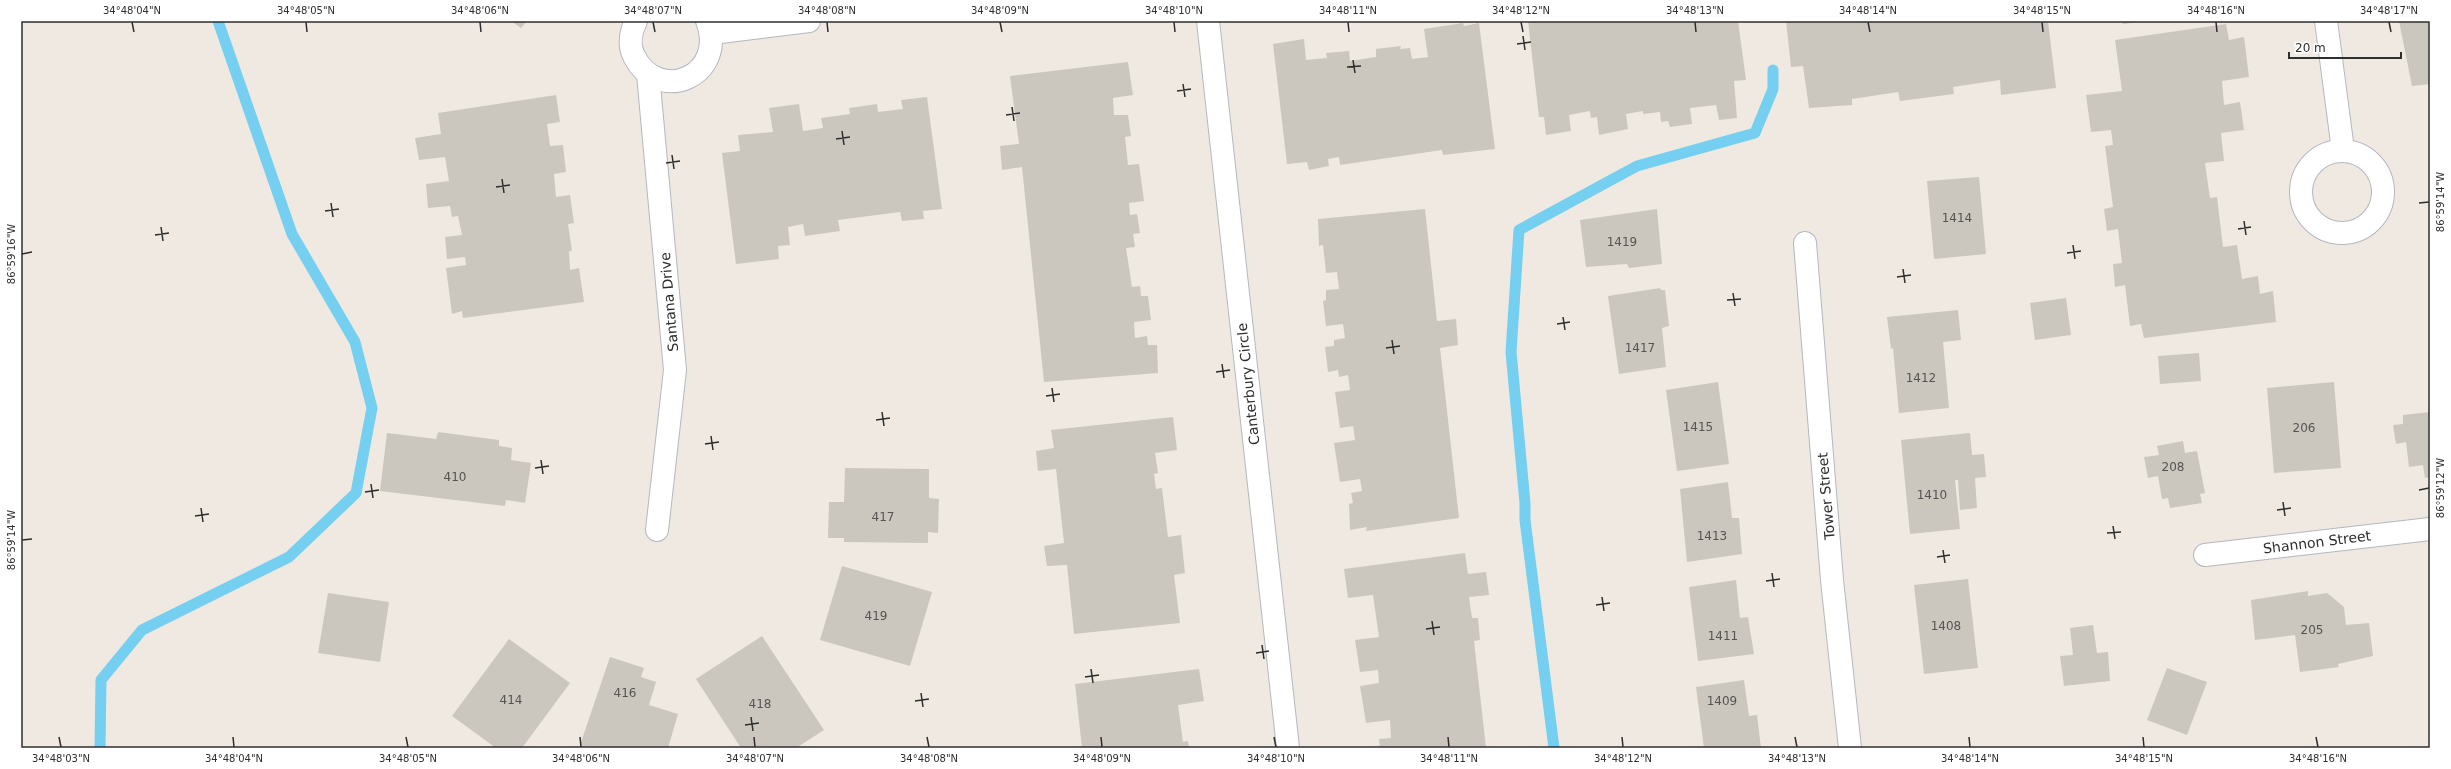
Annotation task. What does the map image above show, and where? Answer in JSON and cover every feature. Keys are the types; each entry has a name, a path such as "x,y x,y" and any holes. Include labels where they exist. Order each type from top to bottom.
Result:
{"street":[{"path":"636,21 630,40 632,53 638,65 648,74 660,80 673,82 687,79 699,71 708,60 712,47 710,27 809,21"},
{"name":"Canterbury Circle","path":"1208,21 1288,748"},
{"path":"2326,21 2343,150"},
{"name":"Santana Drive","path":"648,74 676,370 657,530"},
{"name":"Tower Street","path":"1804,243 1832,580 1850,748"},
{"name":"Shannon Street","path":"2205,555 2430,529"}],"building":[{"path":"511,21 527,21 521,28"},
{"path":"1528,21 1738,21 1746,80 1734,81 1737,118 1719,120 1716,105 1690,108 1692,124 1670,127 1668,121 1661,122 1660,112 1643,114 1643,111 1626,114 1628,129 1599,135 1597,117 1591,118 1590,111 1569,115 1571,131 1546,135 1544,117 1539,117"},
{"path":"1786,21 2048,21 2056,88 2001,95 2000,80 1953,87 1954,94 1900,101 1898,92 1852,99 1852,105 1809,108 1803,66 1791,67"},
{"path":"2122,21 2140,21 2140,22 2123,24"},
{"path":"2399,21 2430,21 2430,84 2412,86"},
{"path":"1463,23 1464,26 1479,23 1495,149 1443,155 1442,150 1340,165 1339,157 1328,159 1329,166 1309,170 1307,162 1287,164 1273,44 1304,39 1306,60 1327,58 1326,53 1349,51 1350,61 1376,57 1376,49 1401,46 1400,49 1410,48 1412,59 1428,57 1424,29"},
{"path":"2226,24 2229,40 2244,37 2249,77 2222,81 2224,105 2240,102 2244,130 2221,133 2224,161 2205,163 2210,198 2217,197 2223,247 2237,245 2242,279 2258,276 2260,294 2273,291 2276,322 2144,338 2141,324 2130,326 2125,285 2115,287 2113,264 2122,263 2118,229 2107,231 2104,209 2113,207 2105,146 2113,145 2111,130 2091,132 2086,95 2122,91 2115,40"},
{"path":"1128,62 1133,95 1113,98 1114,115 1128,115 1131,136 1125,137 1128,165 1139,164 1144,201 1129,203 1130,215 1137,214 1140,233 1133,234 1135,247 1126,248 1132,287 1140,286 1141,296 1148,296 1151,320 1134,322 1135,338 1147,336 1148,345 1157,345 1158,373 1044,382 1022,167 1002,170 1000,146 1019,144 1010,76"},
{"path":"556,95 560,122 547,124 550,146 563,145 566,172 554,174 556,197 570,195 574,223 568,224 572,251 569,251 570,270 579,268 584,302 463,318 462,311 452,314 446,268 466,265 465,257 447,259 445,237 462,235 458,216 452,217 450,206 428,208 426,184 449,181 445,157 419,160 415,138 441,134 438,113"},
{"path":"927,97 942,209 923,211 924,219 902,221 900,212 838,220 840,231 805,236 803,224 788,227 790,245 778,246 779,259 736,264 722,153 740,151 738,135 773,132 769,108 799,104 803,131 823,128 821,118 850,114 849,108 877,104 878,112 903,109 901,100"},
{"path":"1979,177 1986,254 1934,259 1927,181"},
{"path":"1425,209 1437,321 1456,319 1458,345 1440,348 1459,518 1366,531 1367,527 1350,530 1349,504 1353,503 1351,493 1362,491 1360,479 1340,482 1334,443 1355,440 1353,426 1340,428 1335,392 1350,390 1348,375 1339,377 1338,370 1328,372 1325,347 1334,346 1334,340 1345,338 1343,324 1326,326 1323,301 1326,300 1326,290 1339,289 1337,272 1326,273 1323,245 1319,246 1318,219"},
{"path":"1657,209 1662,264 1629,268 1627,264 1586,267 1580,220"},
{"path":"1660,288 1661,290 1665,290 1669,326 1662,328 1666,367 1619,374 1608,296"},
{"path":"2066,298 2071,335 2035,340 2030,303"},
{"path":"1958,310 1961,340 1943,342 1949,408 1899,413 1893,348 1891,349 1887,317"},
{"path":"2199,353 2201,381 2160,384 2158,356"},
{"path":"1718,382 1729,464 1677,471 1666,390"},
{"path":"2334,382 2341,468 2274,473 2267,388"},
{"path":"2430,412 2430,477 2425,478 2423,465 2409,467 2406,442 2396,444 2393,425 2403,424 2403,415"},
{"path":"1173,417 1177,450 1155,453 1158,473 1154,474 1156,489 1162,488 1168,537 1181,535 1185,573 1174,575 1180,623 1074,634 1067,565 1047,566 1044,546 1064,543 1056,469 1038,471 1036,451 1054,448 1051,430"},
{"path":"438,432 499,440 499,446 512,448 511,460 531,463 525,503 506,500 505,506 380,491 387,433 436,439"},
{"path":"1970,433 1972,455 1984,454 1986,477 1975,478 1977,508 1960,510 1958,480 1955,480 1960,529 1910,534 1901,440"},
{"path":"2183,441 2185,453 2197,451 2205,493 2200,494 2202,503 2170,508 2168,498 2162,499 2158,476 2148,478 2144,457 2159,455 2157,446"},
{"path":"845,468 929,469 929,498 939,499 938,533 928,532 928,543 844,542 844,538 828,538 829,502 844,502"},
{"path":"1728,482 1732,518 1739,518 1742,554 1687,562 1680,489"},
{"path":"1465,553 1468,574 1486,572 1489,595 1469,597 1472,618 1478,618 1480,640 1474,641 1486,748 1380,748 1379,739 1391,738 1390,720 1366,723 1360,686 1379,683 1378,670 1360,672 1355,640 1379,637 1373,595 1348,598 1344,569"},
{"path":"842,566 932,592 910,666 820,640"},
{"path":"1968,579 1978,668 1924,674 1914,585"},
{"path":"1736,580 1740,618 1748,617 1754,654 1698,661 1689,587"},
{"path":"2308,591 2308,596 2327,593 2344,607 2346,625 2369,623 2373,656 2338,664 2339,667 2300,672 2295,635 2255,640 2251,600"},
{"path":"328,593 389,602 380,662 318,653"},
{"path":"2093,625 2097,653 2108,652 2110,681 2064,686 2060,656 2073,655 2070,628"},
{"path":"762,636 824,730 796,748 741,748 696,679"},
{"path":"509,639 570,683 522,748 496,748 452,716"},
{"path":"610,657 644,668 641,677 656,682 649,705 678,714 668,748 579,748"},
{"path":"2167,668 2207,682 2187,735 2147,720"},
{"path":"1199,669 1204,701 1178,705 1183,742 1188,741 1189,748 1082,748 1075,684"},
{"path":"1744,680 1749,716 1757,715 1761,748 1704,748 1696,687"}],"waterway":[{"path":"100,748 101,680 142,630 289,557 356,493 372,408 355,342 292,234 218,21"},
{"path":"1554,748 1525,520 1525,503 1511,352 1519,230 1637,166 1755,133 1773,89 1773,70"}]}
